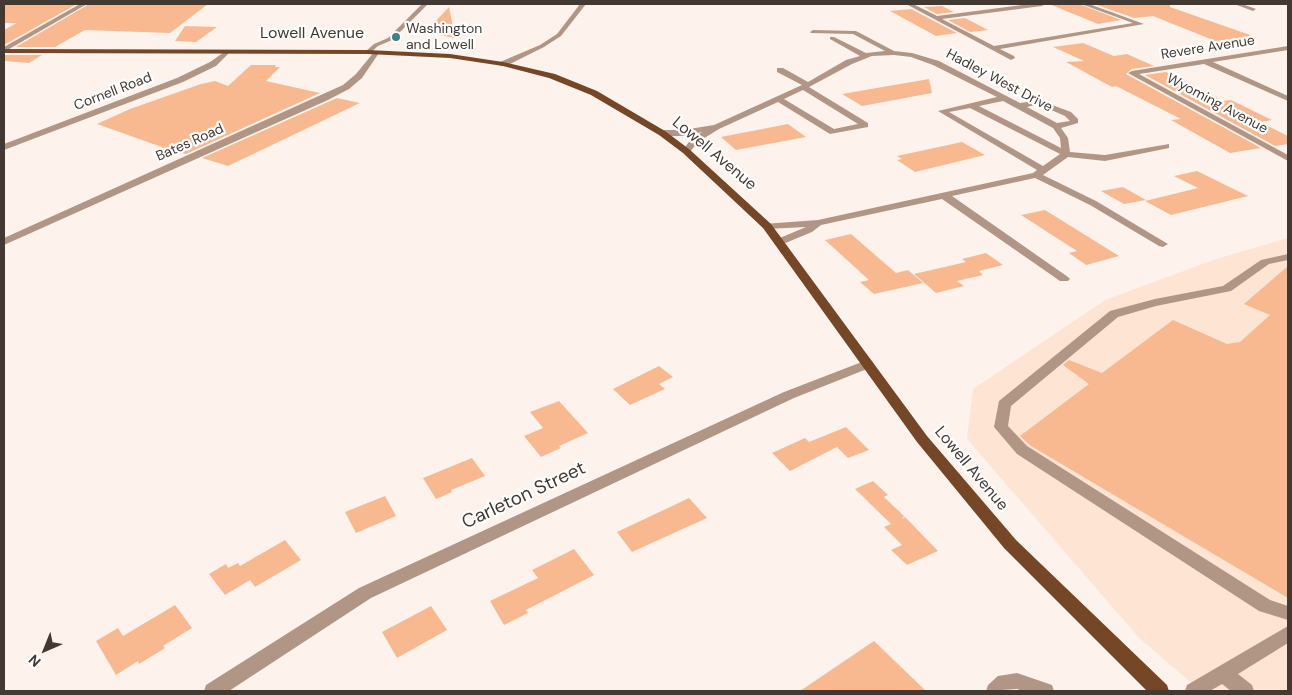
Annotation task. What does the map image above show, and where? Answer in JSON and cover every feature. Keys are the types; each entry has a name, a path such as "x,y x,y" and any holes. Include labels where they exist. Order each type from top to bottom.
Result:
{"main road":[{"name":"Lowell Avenue","path":"4,50 372,52 450,56 503,64 574,83 662,133 686,151 767,226 922,439 1010,544 1160,691"}],"street":[{"path":"4,50 84,4"},
{"path":"372,52 376,45 390,39 425,4"},
{"path":"503,64 542,46 559,35 583,4"},
{"path":"909,4 1011,58"},
{"path":"938,18 1042,4"},
{"path":"994,48 1141,24 1084,4"},
{"path":"1237,4 1253,9"},
{"path":"813,32 854,32 894,53"},
{"path":"832,38 866,56"},
{"path":"390,39 395,42 390,53"},
{"name":"Revere Avenue","path":"1132,74 1288,48"},
{"path":"1276,50 1288,55"},
{"name":"Cornell Road","path":"4,147 173,83 208,66 227,52"},
{"name":"Bates Road","path":"4,242 325,98 346,87 359,76 372,52"},
{"name":"Hadley West Drive","path":"686,151 695,140 716,127 806,86 849,62 872,54 894,53 912,55 936,63 1056,126 1064,138 1066,154"},
{"path":"1204,61 1288,99"},
{"path":"779,99 833,132 865,125 780,70"},
{"name":"Wyoming Avenue","path":"1132,74 1288,158"},
{"path":"1004,98 942,111 1040,173 1163,244"},
{"path":"1019,106 1030,103 1044,104 1068,114 1074,119 1074,122 1056,126"},
{"path":"971,105 1066,154 1105,158 1166,146"},
{"name":"Hadley West Drive","path":"662,133 683,133 716,127"},
{"path":"767,226 818,222 945,196 1040,173 1066,154"},
{"path":"945,196 1064,279"},
{"path":"780,242 808,230 818,222"},
{"path":"1288,257 1265,262 1227,289 1155,303 1114,314 1004,404 1001,427 1022,450 1265,606 1288,613"},
{"name":"Carleton Street","path":"213,691 365,593 789,395 867,364"},
{"path":"1194,691 1288,634"},
{"path":"1224,674 1245,691"},
{"path":"995,691 1005,682 1017,681 1045,691"}],"shaded area":[{"path":"1288,238 1288,691 1201,691 1140,639 967,439 973,389 1105,300 1216,259"}],"building":[{"path":"4,4 77,4 4,45 4,30 17,23 4,23"},
{"path":"89,4 208,4 170,33 85,30 55,47 16,47"},
{"path":"1049,4 1079,4 1121,20 1098,24"},
{"path":"1094,4 1170,4 1170,7 1253,36 1218,42 1153,16 1134,18"},
{"path":"942,6 954,12 937,14 924,7"},
{"path":"449,7 455,38 435,34 433,24"},
{"path":"911,9 957,33 936,36 890,11"},
{"path":"965,18 988,30 970,32 948,20"},
{"path":"185,26 217,27 196,42 175,41"},
{"path":"1083,43 1114,56 1127,54 1154,66 1132,69 1126,74 1261,148 1230,153 1171,120 1181,119 1116,86 1112,87 1066,62 1084,61 1053,47"},
{"path":"4,55 42,55 29,63 4,61"},
{"path":"251,65 276,65 275,67 280,67 266,81 320,93 186,154 97,124 130,109 201,84 215,81 228,86"},
{"path":"1166,72 1223,101 1231,100 1272,120 1260,122 1288,136 1288,144 1275,146 1145,75"},
{"path":"929,79 932,93 862,106 842,94"},
{"path":"337,98 360,103 228,166 202,158"},
{"path":"788,124 806,137 736,150 721,137"},
{"path":"962,142 985,155 915,172 897,160 902,159 897,156"},
{"path":"1197,171 1248,196 1171,215 1145,201 1198,188 1174,176"},
{"path":"1123,187 1146,200 1124,204 1101,191"},
{"path":"1045,210 1119,256 1086,265 1069,253 1077,251 1021,215"},
{"path":"851,234 896,273 908,270 923,283 874,294 860,282 869,280 825,240"},
{"path":"986,253 1003,265 979,271 983,275 957,281 964,286 936,293 914,274 966,262 962,259"},
{"path":"1288,266 1288,598 1031,446 1020,436 1089,384 1063,365 1069,360 1102,373 1173,320 1227,344 1240,342 1270,315 1244,304"},
{"path":"659,366 673,377 659,384 665,389 630,405 613,389"},
{"path":"559,401 588,433 559,446 561,448 541,457 524,436 543,428 530,412"},
{"path":"846,427 869,450 848,458 837,447 790,471 772,453 805,438 809,442"},
{"path":"472,458 485,476 451,490 452,492 436,499 423,478"},
{"path":"873,481 888,495 884,497 904,516 902,519 905,517 938,551 907,565 891,550 902,545 884,527 891,524 855,489"},
{"path":"385,496 396,516 356,533 345,512"},
{"path":"689,498 707,518 632,552 617,532"},
{"path":"285,540 301,560 255,587 250,580 225,595 209,574 226,564 228,568 238,563 240,566"},
{"path":"574,549 594,575 526,610 528,613 504,625 490,601 538,578 532,570"},
{"path":"175,605 192,628 163,646 165,648 139,664 138,661 116,675 96,641 118,628 123,636"},
{"path":"431,606 447,630 397,658 382,632"},
{"path":"874,641 926,691 800,691"}],"place":[{"name":"Washington and Lowell","path":"396,37"}]}
